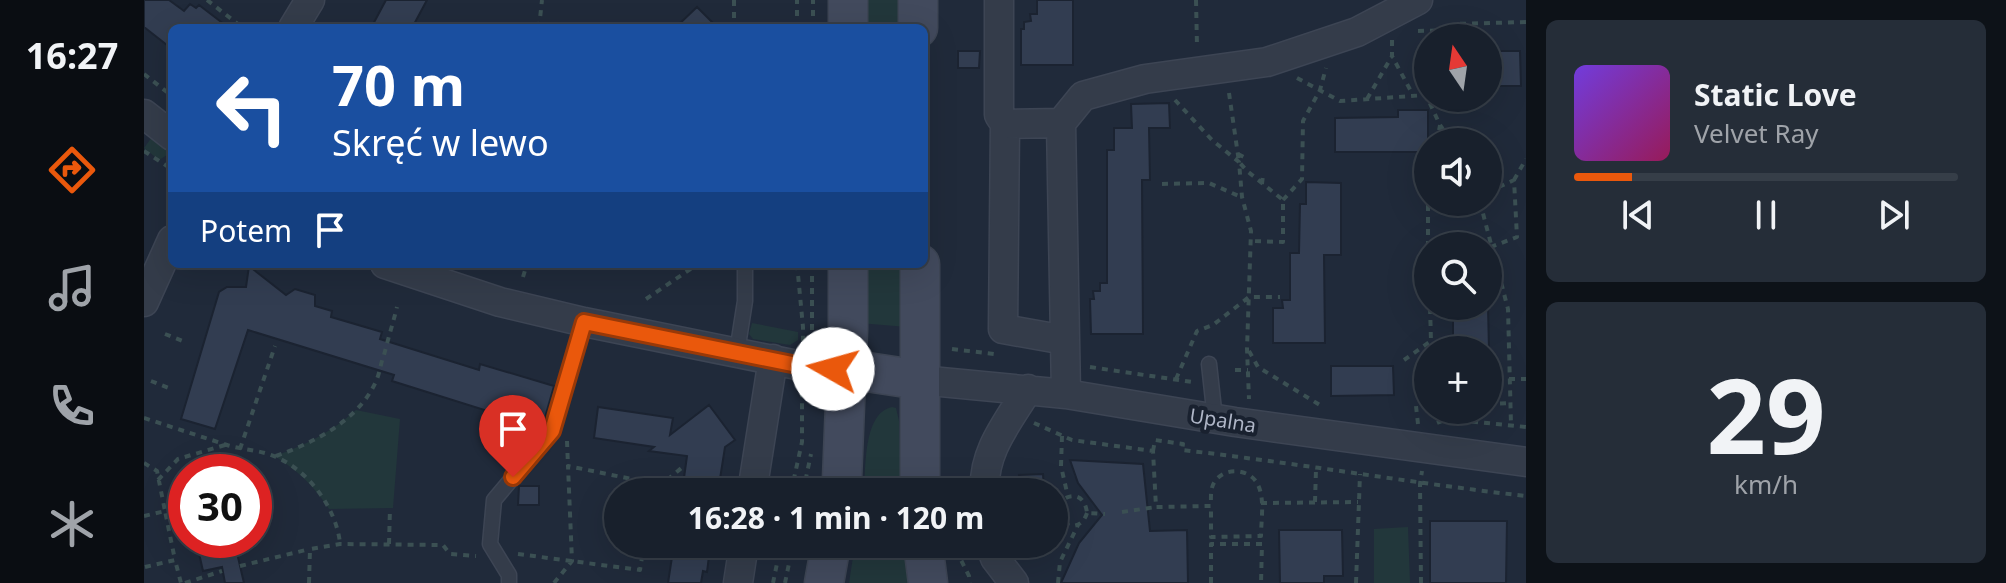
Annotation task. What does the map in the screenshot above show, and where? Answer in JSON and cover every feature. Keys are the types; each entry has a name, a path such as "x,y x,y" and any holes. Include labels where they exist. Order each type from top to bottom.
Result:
{"main road":[{"path":"848,0 848,24"},
{"path":"918,0 918,24"},
{"path":"842,478 830,368 847,268"},
{"path":"920,268 920,478"},
{"path":"830,368 920,380"},
{"path":"824,583 828,558"},
{"path":"925,558 928,583"}],"street":[{"path":"295,24 310,0"},
{"path":"999,0 999,115 1005,124 1003,329 1066,352"},
{"path":"1066,394 1061,123 1083,96 1145,79 1267,62 1357,32 1418,0"},
{"path":"144,114 168,133"},
{"path":"1005,124 1061,123"},
{"path":"144,302 168,249"},
{"path":"397,268 500,302 584,322 830,368"},
{"path":"754,478 773,359"},
{"name":"Upalna","path":"920,380 1066,394 1215,419 1422,437 1526,462"},
{"path":"984,478 990,452 1028,389"},
{"path":"738,583 742,558"},
{"path":"995,558 1014,583"}],"lane":[{"path":"737,352 745,301 745,268"},
{"path":"509,583 509,575 490,544 494,500 552,431 584,322"},
{"path":"1209,364 1215,419"}],"path":[{"path":"207,0 238,24"},
{"path":"539,24 542,0"},
{"path":"734,0 734,24"},
{"path":"797,0 797,24"},
{"path":"813,0 813,24"},
{"path":"1395,29 1391,43 1392,56 1413,95"},
{"path":"1367,99 1392,56"},
{"path":"1251,241 1283,242 1283,200 1302,179 1303,121 1320,90 1328,60"},
{"path":"1287,72 1340,101 1426,95 1442,128"},
{"path":"144,74 168,91"},
{"path":"1228,83 1242,197 1251,231 1247,349 1249,406"},
{"path":"1169,93 1212,140 1283,200"},
{"path":"144,151 167,166"},
{"path":"1238,154 1246,158"},
{"path":"1502,243 1517,237 1514,180 1526,159"},
{"path":"1262,184 1263,175"},
{"path":"1502,186 1514,180"},
{"path":"1162,184 1209,183 1242,197"},
{"path":"523,277 526,268"},
{"path":"646,299 692,268"},
{"path":"813,268 830,368"},
{"path":"1502,288 1508,309 1511,425"},
{"path":"1176,379 1197,331 1213,325 1249,297 1280,297"},
{"path":"275,456 322,435 362,405 377,379 397,307"},
{"path":"1404,360 1431,341 1430,320"},
{"path":"165,334 185,342"},
{"path":"240,449 275,346"},
{"path":"952,349 997,355"},
{"path":"1247,349 1258,367 1325,408"},
{"path":"1066,352 1210,385"},
{"path":"1235,370 1248,370"},
{"path":"1509,379 1526,379"},
{"path":"151,381 171,389"},
{"path":"1502,403 1510,403"},
{"path":"1013,413 1072,440 1153,451"},
{"path":"144,418 240,449 275,456 296,469 316,488 335,520 340,544"},
{"path":"1422,437 1429,426 1447,419 1526,427"},
{"path":"1405,424 1422,437"},
{"path":"1419,424 1421,583"},
{"path":"1062,435 1064,478"},
{"path":"1156,507 1155,440 1183,444 1182,450 1526,496"},
{"path":"158,480 178,459 227,444"},
{"path":"1238,471 1240,456"},
{"path":"144,463 157,471 175,560 183,583 222,571"},
{"path":"670,478 685,465"},
{"path":"554,583 572,561 568,466 627,478"},
{"path":"1315,502 1316,468"},
{"path":"1226,472 1248,473 1254,478 1260,488 1261,503 1261,536 1211,537 1212,488 1226,472"},
{"path":"1356,583 1360,474"},
{"path":"1068,497 1083,500 1087,507 1083,522 1068,525"},
{"path":"1261,503 1358,502"},
{"path":"1122,512 1156,507 1211,506"},
{"path":"389,544 390,508"},
{"path":"144,516 165,511"},
{"path":"1087,513 1105,514"},
{"path":"1058,583 1060,562 1078,525"},
{"path":"1236,537 1236,544"},
{"path":"240,566 340,544 443,545 450,554 474,556 490,567 518,554 640,570 642,558"},
{"path":"1211,583 1211,544 1262,544 1261,583"},
{"path":"309,583 310,549"},
{"path":"773,583 778,558"},
{"path":"785,583 790,558"},
{"path":"960,558 970,583"},
{"path":"145,567 175,560"}],"green space":[{"path":"861,0 904,0 904,24 860,24"},
{"path":"152,137 168,149 168,154 159,160 144,148"},
{"path":"859,268 906,268 907,327 859,323"},
{"path":"752,323 798,332 798,340 790,345 753,339 749,334"},
{"path":"896,408 901,478 865,478 871,430 883,411"},
{"path":"356,410 400,419 393,508 329,509 305,480 275,456 318,437"},
{"path":"1408,527 1410,583 1374,583 1374,529"},
{"path":"853,558 908,558 911,583 849,583"}],"building":[{"path":"144,0 169,0 184,11 190,4 196,8 199,5 224,24 168,24 168,46 144,27"},
{"path":"386,0 427,0 414,24 373,24"},
{"path":"1037,0 1073,0 1073,65 1021,65 1021,29 1024,29 1024,22 1031,21 1030,14 1037,14"},
{"path":"697,7 714,24 679,24"},
{"path":"958,51 980,51 979,68 958,68"},
{"path":"1502,51 1520,51 1521,86 1502,86"},
{"path":"1169,103 1170,128 1149,128 1150,180 1142,180 1143,334 1091,334 1090,299 1094,299 1093,291 1100,291 1100,283 1107,283 1107,150 1114,150 1114,128 1132,128 1131,104"},
{"path":"1398,110 1428,112 1428,128 1414,128 1414,152 1335,152 1335,118 1398,117"},
{"path":"1306,182 1341,183 1341,255 1324,255 1325,343 1273,343 1273,308 1283,308 1282,300 1290,300 1290,253 1299,253 1300,204 1306,204"},
{"path":"249,268 252,268 286,295 295,289 315,295 315,306 332,311 331,317 382,332 380,339 479,370 480,364 554,386 542,428 392,381 394,375 248,330 215,429 181,419 219,292 227,287 246,287"},
{"path":"1453,320 1488,320 1489,336 1453,336"},
{"path":"1331,366 1393,366 1394,395 1331,396"},
{"path":"709,405 735,440 725,447 720,478 684,478 687,456 649,451 654,447 594,438 598,407 673,418 670,435"},
{"path":"1070,460 1143,464 1150,531 1187,530 1188,583 1061,583 1079,543 1102,515 1078,483"},
{"path":"1043,474 1043,478 1019,478 1019,475"},
{"path":"519,486 539,486 539,505 518,505"},
{"path":"1430,521 1507,521 1506,583 1430,583"},
{"path":"1279,530 1342,530 1343,576 1324,576 1324,583 1280,583"},
{"path":"200,558 238,558 244,583 225,583 222,567 203,571"},
{"path":"672,558 709,558 707,572 703,571 701,583 668,583"}],"route":[{"path":"513,477 552,431 584,322 802,366 833,369"}]}
